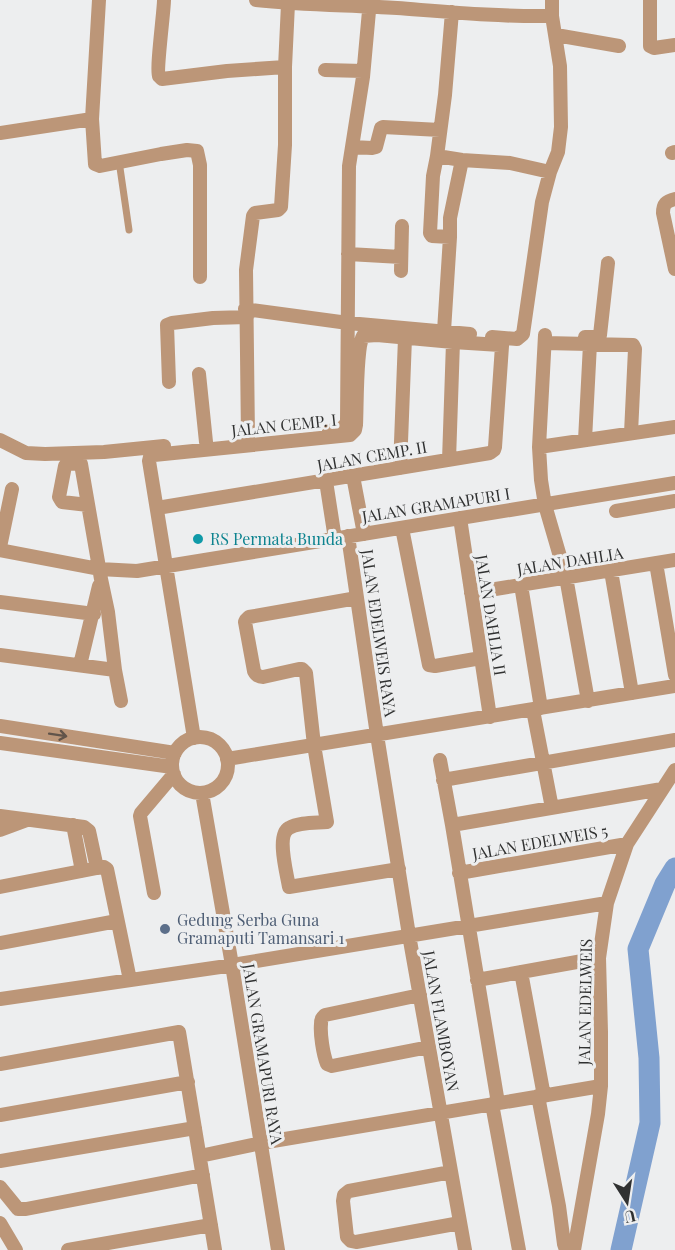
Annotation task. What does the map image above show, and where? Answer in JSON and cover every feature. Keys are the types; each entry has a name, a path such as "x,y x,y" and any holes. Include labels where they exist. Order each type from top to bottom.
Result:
{"street":[{"path":"99,0 92,119 95,164 100,166 187,150 198,151 200,277"},
{"path":"164,0 158,74 162,79 285,67"},
{"path":"256,0 370,3 459,8 517,17 552,16"},
{"path":"169,382 166,325 246,313 514,340 520,338 523,334 542,202 558,152 561,127 560,66 552,16 552,0"},
{"path":"650,0 650,46 654,48 675,45"},
{"path":"248,438 246,270 251,223 255,213 278,210 281,207 285,145 285,67 281,2"},
{"path":"0,440 26,453 104,452 335,430 345,427 347,422 349,166 370,3"},
{"path":"450,237 432,236 430,233 433,176 459,8"},
{"path":"556,34 619,46"},
{"path":"326,70 363,71"},
{"path":"0,133 92,119"},
{"path":"352,147 375,148 383,127 440,130"},
{"path":"437,156 510,163 550,172"},
{"path":"444,332 450,218 462,160"},
{"path":"675,199 663,206 673,248 675,269"},
{"path":"348,254 401,264 402,226"},
{"path":"545,339 600,335 608,263"},
{"name":"JALAN CEMP. I","path":"157,508 149,460 154,455 350,435 356,425 359,354 362,338 366,335 377,334 500,345 502,352"},
{"path":"523,334 590,344 633,345 635,349 631,433"},
{"path":"400,468 405,338"},
{"path":"545,339 539,465 545,505 566,578 588,700"},
{"path":"449,460 453,342"},
{"path":"585,440 590,344"},
{"name":"JALAN CEMP. II","path":"157,508 492,452 502,352"},
{"path":"200,374 206,442"},
{"path":"539,447 675,427"},
{"path":"353,476 364,534"},
{"name":"JALAN EDELWEIS RAYA","path":"326,481 357,598 399,869"},
{"name":"JALAN GRAMAPURI I","path":"0,549 100,574 137,571 675,483"},
{"path":"0,549 2,524 12,489"},
{"path":"614,493 617,518 675,501"},
{"path":"88,505 108,612 121,701"},
{"path":"157,508 194,738"},
{"name":"JALAN DAHLIA II","path":"460,518 490,717"},
{"path":"402,528 427,662 435,666 481,658"},
{"name":"JALAN DAHLIA","path":"471,593 675,560"},
{"path":"656,563 675,675"},
{"path":"611,571 632,693"},
{"path":"80,665 94,614 100,574"},
{"path":"521,585 543,762 552,808"},
{"path":"357,598 249,617 246,620 256,675 259,677 299,669 305,671 314,745 333,820 302,824 290,827 285,832 282,841 290,894 399,869"},
{"path":"0,602 94,614"},
{"path":"0,655 115,670"},
{"path":"227,759 675,686"},
{"path":"0,726 176,753"},
{"path":"154,893 141,813 173,770 176,753 185,742 194,738 213,740 224,750 227,759 228,771 221,784 202,793 188,790 177,780 173,770"},
{"path":"443,780 675,740"},
{"path":"0,743 173,770"},
{"path":"440,760 519,1250"},
{"name":"JALAN EDELWEIS","path":"574,1250 601,1086 599,958 608,903 627,844 675,770"},
{"path":"452,825 662,789"},
{"name":"JALAN GRAMAPURI RAYA","path":"202,793 278,1250"},
{"path":"0,816 84,826 89,831 97,868"},
{"path":"0,830 29,820"},
{"path":"73,825 82,871"},
{"name":"JALAN EDELWEIS 5","path":"459,873 627,844"},
{"path":"0,887 97,868 107,869 130,980"},
{"name":"JALAN FLAMBOYAN","path":"399,869 465,1250"},
{"path":"0,999 608,903"},
{"path":"0,943 117,921"},
{"path":"477,980 599,958"},
{"path":"521,972 566,1250"},
{"path":"420,995 325,1015 321,1024 324,1057 327,1064 332,1066 429,1047"},
{"path":"0,1064 179,1032 215,1250"},
{"path":"0,1115 188,1082"},
{"path":"200,1156 261,1143 601,1086"},
{"path":"0,1161 195,1128"},
{"path":"451,1172 349,1191 344,1195 343,1201 347,1237 357,1242 460,1223"},
{"path":"0,1187 18,1209 26,1209 202,1176"},
{"path":"0,1223 16,1250"},
{"path":"68,1250 211,1225"}],"lane":[{"path":"119,162 129,230"}],"waterway":[{"path":"621,1250 650,1123 649,1058 638,949 665,884 675,868"}],"place":[{"name":"RS Permata Bunda","path":"198,539"},
{"name":"Gedung Serba Guna Gramaputi Tamansari 1","path":"165,929"}]}
